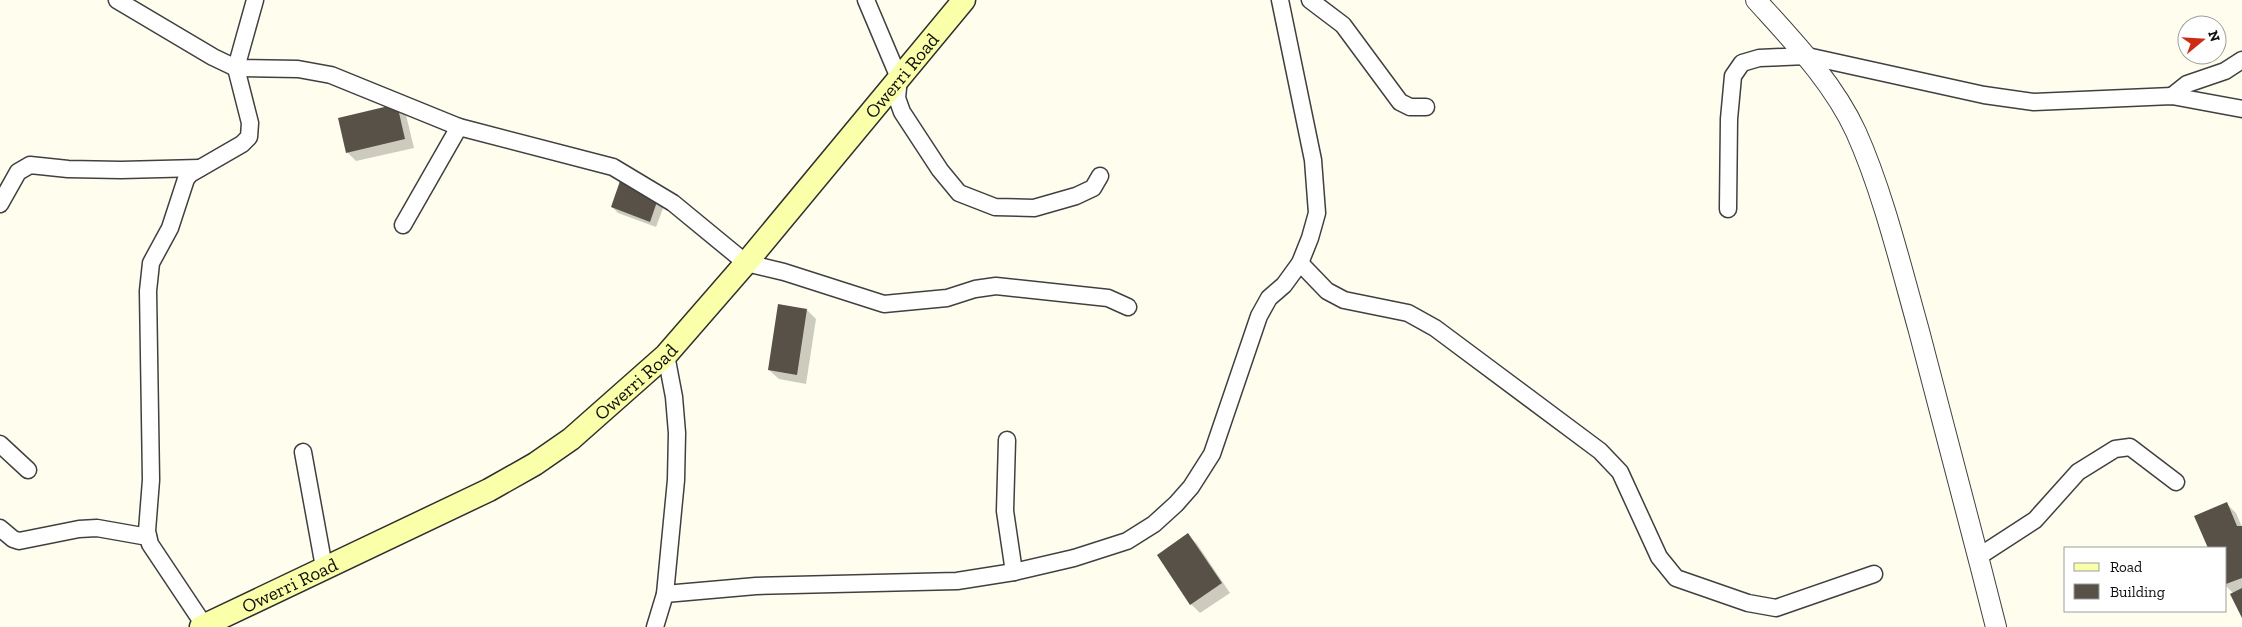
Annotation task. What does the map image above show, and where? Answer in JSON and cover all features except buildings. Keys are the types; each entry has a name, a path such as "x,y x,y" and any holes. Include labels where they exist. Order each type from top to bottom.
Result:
{"main road":[{"name":"Owerri Road","path":"212,624 324,567 489,490 535,464 572,439 666,355 746,263 964,0"}],"street":[{"path":"117,0 213,57 236,68 298,69 331,75 459,127 613,167 673,203 746,263 784,272 884,304 947,298 975,289 996,286 1108,298 1128,306"},
{"path":"212,624 150,544 148,537 151,480 148,292 151,263 170,228 186,179 200,168 242,144 248,137 250,124 236,68 255,0"},
{"path":"866,0 900,78 897,98 902,112 940,170 959,193 995,207 1034,208 1076,196 1093,188 1100,176"},
{"path":"664,594 756,586 956,581 1014,572 1074,558 1127,541 1154,524 1176,504 1191,487 1212,454 1263,310 1269,298 1284,285 1300,263 1317,213 1313,160 1280,0"},
{"path":"1310,0 1343,25 1400,102 1410,107 1426,107"},
{"path":"1756,0 1807,56 1833,92 1856,131 1873,176 1912,305 1996,627"},
{"path":"1728,209 1729,119 1733,76 1742,62 1759,58 1807,56 1984,94 2034,102 2172,96 2242,109"},
{"path":"2172,96 2187,84 2225,71 2242,60"},
{"path":"403,225 459,127"},
{"path":"0,204 18,172 30,165 104,170 200,168"},
{"path":"1300,263 1327,291 1344,300 1408,313 1435,328 1600,451 1620,472 1659,557 1676,578 1748,604 1776,608 1874,574"},
{"path":"655,627 664,594 676,480 677,433 674,397 666,355"},
{"path":"1007,440 1006,511 1014,572"},
{"path":"0,444 28,470"},
{"path":"1978,557 2035,520 2078,472 2115,449 2130,447 2176,482"},
{"path":"303,452 324,567"},
{"path":"0,528 13,539 19,541 79,529 97,528 148,537"}]}
